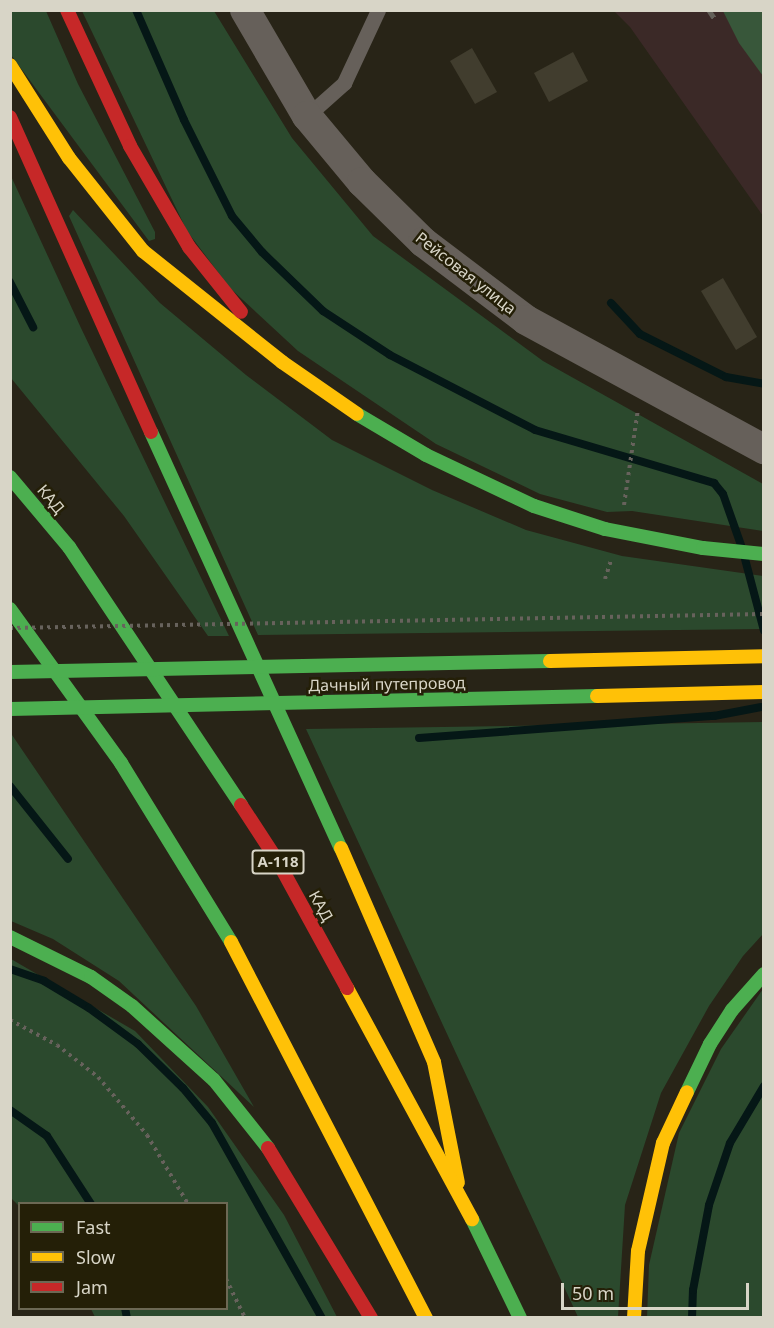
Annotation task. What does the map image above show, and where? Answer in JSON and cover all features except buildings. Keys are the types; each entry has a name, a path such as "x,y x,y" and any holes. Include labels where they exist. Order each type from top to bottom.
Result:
{"main road":[{"path":"67,10 130,146 189,247 282,362"},
{"path":"10,65 69,158 143,251 282,362 350,410 426,455 534,506 605,529 704,548 764,554"},
{"path":"10,117 187,514 317,791 434,1062 460,1194"},
{"name":"КАД","path":"10,477 69,547 277,860 460,1194 520,1317"},
{"path":"10,609 121,763 214,909 426,1317"},
{"name":"Дачный путепровод","path":"10,672 764,656"},
{"name":"Дачный путепровод","path":"10,709 764,692"},
{"path":"10,937 92,977 124,1000 214,1080 282,1165 370,1317"},
{"path":"634,1317 638,1251 663,1143 710,1044 732,1010 764,975"}],"street":[{"name":"Рейсовая улица","path":"245,10 307,116 378,199 463,275 526,320 764,450"}],"lane":[{"path":"307,116 344,83 378,10"}],"path":[{"path":"627,489 633,419 647,388"},
{"path":"605,579 611,558"},
{"path":"10,627 764,614"},
{"path":"10,1020 57,1045 98,1077 147,1135 187,1202"},
{"path":"228,1283 245,1317"}],"shaded area":[{"path":"614,11 763,11 763,216 630,27"}],"green space":[{"path":"11,11 46,11 78,84 155,232 155,239 149,241 11,55"},
{"path":"82,11 214,11 292,138 373,236 543,361 763,484 763,531 632,511 607,512 540,494 436,444 298,351 230,288 187,231"},
{"path":"723,11 763,11 763,76 739,43"},
{"path":"10,174 81,328 229,636 208,636 124,516 11,378"},
{"path":"73,210 160,303 246,375 332,440 432,490 526,530 622,556 763,576 763,629 258,635 69,216"},
{"path":"763,722 763,934 743,956 709,1006 661,1093 625,1205 618,1317 578,1317 306,729"},
{"path":"10,732 196,1006 254,1107 119,981 53,939 11,921"},
{"path":"11,959 135,1031 208,1107 284,1215 337,1317 95,1317 92,1310 228,1310 228,1202 18,1202 18,1205 11,1198"},
{"path":"763,989 763,1317 647,1318 649,1265 679,1133 721,1049"}],"waterway":[{"path":"136,10 184,120 232,216 262,252 323,311 390,355 535,430 714,483 723,494 741,545"},
{"path":"10,282 33,327"},
{"path":"611,303 640,334 726,377 764,384"},
{"path":"745,559 764,631"},
{"path":"419,738 714,716 761,707"},
{"path":"10,786 68,859"},
{"path":"10,969 44,981 89,1008 138,1044 183,1088 212,1123 322,1318"},
{"path":"692,1318 693,1290 709,1205 730,1143 764,1086"},
{"path":"10,1110 47,1136 90,1202"},
{"path":"125,1310 127,1318"}],"railway":[{"path":"709,10 715,19"}],"traffic: fast":[{"path":"357,414 426,455 534,506 605,529 703,548 764,554"},
{"path":"151,432 341,848"},
{"path":"10,477 69,547 241,805"},
{"path":"10,609 121,763 231,942"},
{"path":"10,672 550,661"},
{"path":"10,709 597,696"},
{"path":"10,937 91,977 132,1006 214,1080 268,1148"},
{"path":"687,1092 710,1044 732,1010 764,974"},
{"path":"472,1219 520,1318"}],"traffic: slow":[{"path":"10,65 69,158 143,251 282,362 357,414"},
{"path":"550,661 764,656"},
{"path":"597,696 764,692"},
{"path":"341,848 434,1062 458,1183"},
{"path":"231,942 426,1318"},
{"path":"347,988 472,1219"},
{"path":"634,1318 638,1251 663,1143 687,1092"}],"traffic: jam":[{"path":"67,10 130,146 189,247 241,312"},
{"path":"10,117 151,432"},
{"path":"241,805 277,860 347,988"},
{"path":"268,1148 371,1318"}]}
